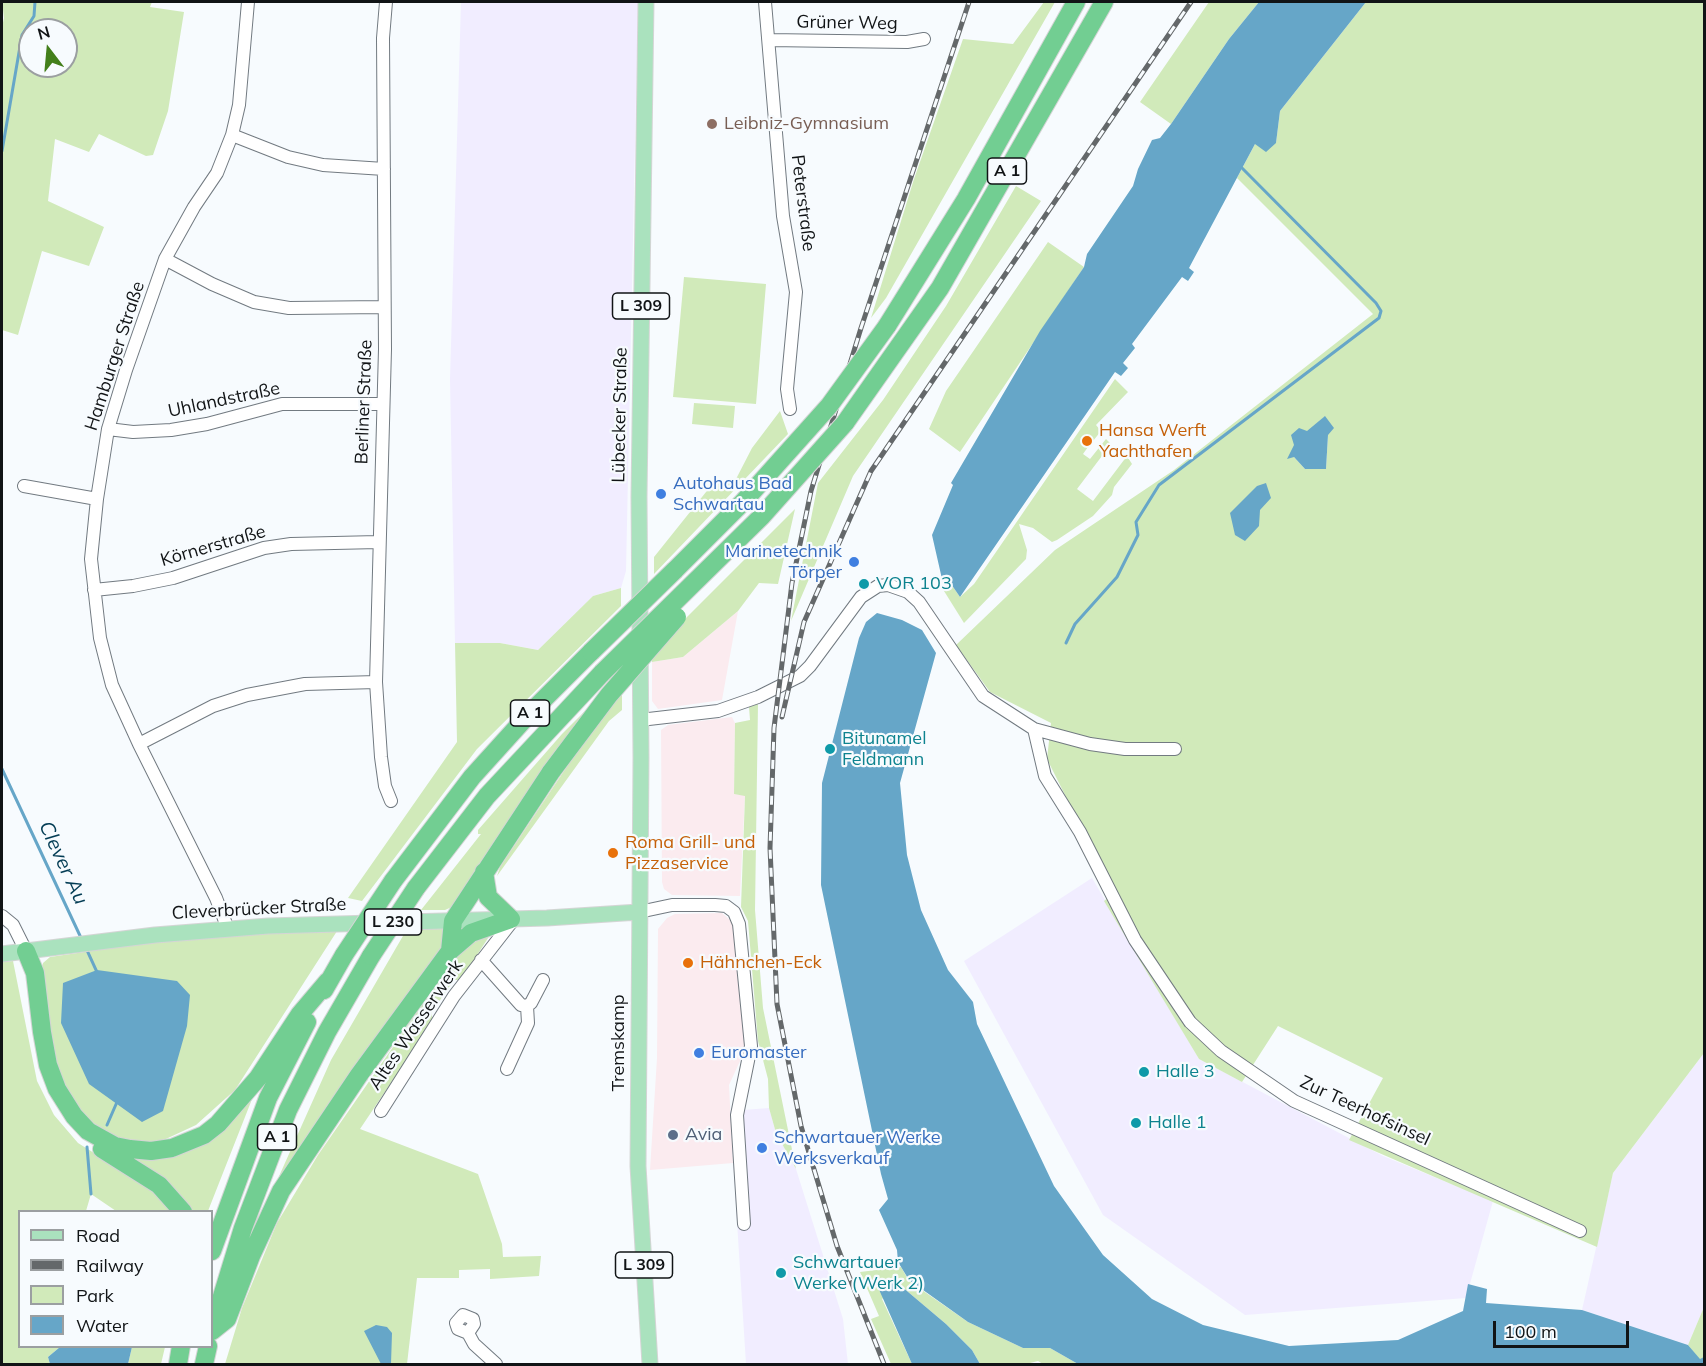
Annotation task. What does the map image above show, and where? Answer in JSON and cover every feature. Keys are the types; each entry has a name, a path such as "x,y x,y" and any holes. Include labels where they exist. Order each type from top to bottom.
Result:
{"highway":[{"name":"A 1","path":"213,1248 268,1098 328,981 393,880 472,777 529,714 744,501 829,406 887,326 966,199 1076,2"},
{"name":"A 1","path":"213,1329 243,1228 288,1110 327,1032 371,956 416,888 487,796 543,734 686,593 810,464 844,423 907,338 940,288 1104,2"},
{"path":"450,951 453,921 484,872 551,772 609,695 677,617 686,593"},
{"path":"484,872 488,897 513,919"},
{"path":"213,1331 227,1319 251,1256 281,1191 359,1075 450,951 471,933 513,919"},
{"path":"26,951 35,973 42,1032 57,1089 74,1116 88,1131 114,1146 130,1149 151,1151 172,1148 204,1135 218,1124 252,1086 300,1014 328,981"},
{"path":"26,951 22,964 44,1075 59,1107 82,1135 159,1185 181,1210"},
{"path":"204,1365 208,1348"}],"main road":[{"name":"Lübecker Straße","path":"640,720 639,496 646,2"},
{"name":"Tremskamp","path":"640,720 638,1166 650,1365"},
{"name":"Cleverbrücker Straße","path":"26,951 171,933 228,929 332,923 616,915 639,912"},
{"name":"L 230","path":"2,954 26,951"}],"street":[{"name":"Hamburger Straße","path":"228,929 216,898 112,685 100,638 91,559 96,500 108,429 126,370 165,259 194,207 217,173 232,135 239,105 248,2"},
{"name":"Berliner Straße","path":"386,2 383,38 384,307 376,682 381,757 385,786 391,801"},
{"name":"Peterstraße","path":"765,2 783,216 796,292 787,389 790,409"},
{"name":"Grüner Weg","path":"769,40 907,42 924,39"},
{"path":"232,135 288,156 323,165 384,169"},
{"path":"165,259 212,284 254,302 289,308 384,307"},
{"name":"Uhlandstraße","path":"108,429 171,430 207,424 282,404 382,404"},
{"path":"24,486 96,500"},
{"name":"Körnerstraße","path":"94,590 133,586 173,578 264,548 291,544 378,542"},
{"path":"640,720 718,711 758,697 800,676 810,666 861,597 878,586 888,585 908,592 919,602 983,696 1034,729 1090,744 1125,749 1175,749"},
{"path":"139,744 213,706 247,695 305,684 376,682"},
{"name":"Zur Teerhofsinsel","path":"1034,729 1045,776 1080,832 1135,940 1190,1022 1221,1051 1294,1101 1580,1231"},
{"path":"639,912 672,905 726,906 734,912 740,924 751,1046 737,1115 744,1224"},
{"path":"2,916 13,925 26,951"},
{"name":"Altes Wasserwerk","path":"381,1111 443,1013 513,919"},
{"name":"Altes Wasserwerk","path":"481,960 521,1005 527,1006"},
{"path":"507,1069 528,1023 527,1006 531,1003 543,980"},
{"path":"468,1333 474,1344 496,1365"}],"shaded area":[{"path":"461,2 638,2 626,571 621,588 593,596 538,650 500,643 455,643 450,379"},
{"path":"738,611 722,700 658,709 652,701 652,662 683,657"},
{"path":"732,717 735,723 734,794 745,795 740,896 672,895 664,889 662,882 661,730 668,725"},
{"path":"1092,878 1199,1059 1383,1156 1493,1201 1466,1298 1245,1315 1103,1215 964,961"},
{"path":"722,913 737,926 746,1048 729,1085 733,1163 650,1170 657,1058 658,929 667,918 675,914"},
{"path":"1704,1053 1704,1307 1688,1345 1582,1310 1613,1173"},
{"path":"769,1108 776,1133 796,1169 843,1319 848,1364 746,1364 730,1111"}],"green space":[{"path":"2,2 152,2 150,7 184,12 168,111 153,155 146,156 99,134 89,152 55,139 48,201 104,227 89,266 42,251 18,335 2,330 2,27 4,18"},
{"path":"1044,2 1055,2 886,298 871,318 914,179 963,39 1013,44"},
{"path":"1209,2 1259,2 1229,39 1171,124 1140,102"},
{"path":"1366,2 1704,2 1704,1053 1613,1173 1597,1247 1349,1140 1383,1078 1278,1026 1242,1082 1199,1059 1104,901 1114,893 1047,759 1051,723 990,692 956,645 1055,550 1174,470 1373,314 1237,178 1255,144 1276,143 1280,111","holes":["1324,417 1328,435 1326,469 1305,469 1294,457 1294,445"]},
{"path":"1016,186 1041,201 853,476 791,621 818,483 883,400 946,306"},
{"path":"1048,242 1084,267 960,452 929,429 946,391"},
{"path":"684,277 766,284 756,404 673,397"},
{"path":"1115,379 1128,392 1096,425 1101,431 1093,441 1091,436 1085,435 1081,440 1083,446 1088,447 1083,454 1090,459 1106,439 1111,444 1077,489 1093,501 1127,456 1132,464 1114,487 1112,495 1093,516 1057,540 1052,542 1033,528 1019,524 1027,550 1026,559 964,623 944,591 942,579 947,578 960,597 974,584"},
{"path":"694,403 735,406 733,428 692,424"},
{"path":"780,411 788,434 654,574 654,557 714,482 736,479 752,448"},
{"path":"795,509 778,584 759,583 738,611 683,657 652,662 652,652"},
{"path":"621,588 621,606 477,749 362,901 348,898 457,742 455,643 500,643 538,650 593,596"},
{"path":"622,688 622,710 609,721 497,876 500,867 604,711"},
{"path":"758,704 755,910 763,1008 796,1169 776,1133 769,1108 768,1079 758,1041 748,921 741,907 745,796 734,794 735,723 750,720 749,707"},
{"path":"591,705 454,906 445,910 421,910 481,834 478,834 478,830 562,734"},
{"path":"339,928 235,1090 196,1125 155,1144 111,1137 96,1129 60,1086 40,974 43,963 50,957 139,944"},
{"path":"407,929 442,929 446,936 445,947 276,1183 331,1060"},
{"path":"490,935 461,980 454,980 431,1013 433,1020 360,1129 478,1174 502,1244 503,1257 541,1256 539,1276 490,1279 490,1269 459,1270 459,1278 417,1278 407,1364 225,1364 242,1308 277,1223 318,1155 452,962 472,938"},
{"path":"13,961 37,1081 54,1115 78,1143 134,1178 160,1198 170,1210 115,1210 91,1194 86,1210 18,1210 18,1348 59,1348 48,1357 50,1364 2,1364 2,962"},
{"path":"256,1089 208,1210 188,1210 124,1154 210,1138 240,1113"},
{"path":"901,1267 909,1281 968,1322 1023,1348 1050,1348 1078,1364 1043,1364 1038,1361 1026,1364 980,1364 972,1350 946,1324 901,1286 882,1299 912,1364 891,1364 871,1319 879,1316 860,1272"},
{"path":"1704,1307 1704,1357 1700,1360 1688,1345"},
{"path":"132,1348 165,1348 161,1364 128,1364"}],"water":[{"path":"1259,2 1366,2 1280,111 1276,143 1266,152 1255,144 1189,268 1194,272 1188,281 1182,277 1132,344 1135,348 1123,363 1128,368 1121,376 1115,372 960,597 947,578 942,579 932,535 953,485 951,483 1040,331 1084,267 1087,254 1133,186 1138,169 1152,140 1160,138 1171,124 1229,39"},
{"path":"1325,416 1334,428 1328,435 1326,469 1305,469 1294,457 1287,459 1294,445 1291,435 1299,428 1307,431"},
{"path":"1266,483 1271,498 1260,510 1259,526 1245,541 1235,535 1230,513 1257,486"},
{"path":"877,613 902,620 922,630 936,653 900,783 907,855 921,910 948,970 973,1002 977,1024 1054,1186 1103,1255 1152,1299 1203,1325 1289,1346 1398,1340 1463,1311 1468,1284 1487,1289 1486,1303 1582,1310 1688,1345 1700,1359 1704,1357 1704,1364 1078,1364 1050,1348 1023,1348 968,1322 909,1280 898,1262 897,1250 879,1210 888,1199 821,885 822,783 859,638 866,622"},
{"path":"97,970 177,981 190,995 187,1026 163,1111 142,1122 89,1084 61,1023 63,983"},
{"path":"887,1279 901,1286 946,1324 972,1350 980,1364 912,1364 877,1285"},
{"path":"376,1325 387,1327 392,1333 391,1364 381,1364 364,1331"},
{"path":"59,1348 132,1348 128,1364 50,1364 48,1357"}],"waterway":[{"name":"Clever Au","path":"2,151 22,35 34,16 35,2"},
{"path":"1066,643 1075,624 1117,577 1138,535 1136,522 1159,485 1379,318 1381,311 1376,303 1242,168"},
{"name":"Clever Au","path":"2,769 82,940"},
{"name":"Clever Au","path":"86,948 97,972"},
{"name":"Clever Au","path":"107,1125 117,1102"},
{"name":"Clever Au","path":"87,1147 91,1194"}],"railway":[{"path":"884,1364 837,1246 801,1126 777,1004 770,848 774,728 792,583 811,491 861,328 969,2"},
{"path":"782,717 804,622 871,471 1191,2"}],"place":[{"name":"Leibniz-Gymnasium","path":"712,124"},
{"name":"Hansa Werft Yachthafen","path":"1087,441"},
{"name":"Autohaus Bad Schwartau","path":"661,494"},
{"name":"Marinetechnik Törper","path":"854,562"},
{"name":"VOR 103","path":"864,584"},
{"name":"Bitunamel Feldmann","path":"830,749"},
{"name":"Roma Grill- und Pizzaservice","path":"613,853"},
{"name":"Hähnchen-Eck","path":"688,963"},
{"name":"Euromaster","path":"699,1053"},
{"name":"Halle 3","path":"1144,1072"},
{"name":"Halle 1","path":"1136,1123"},
{"name":"Avia","path":"673,1135"},
{"name":"Schwartauer Werke Werksverkauf","path":"762,1148"},
{"name":"Schwartauer Werke (Werk 2)","path":"781,1273"}]}
